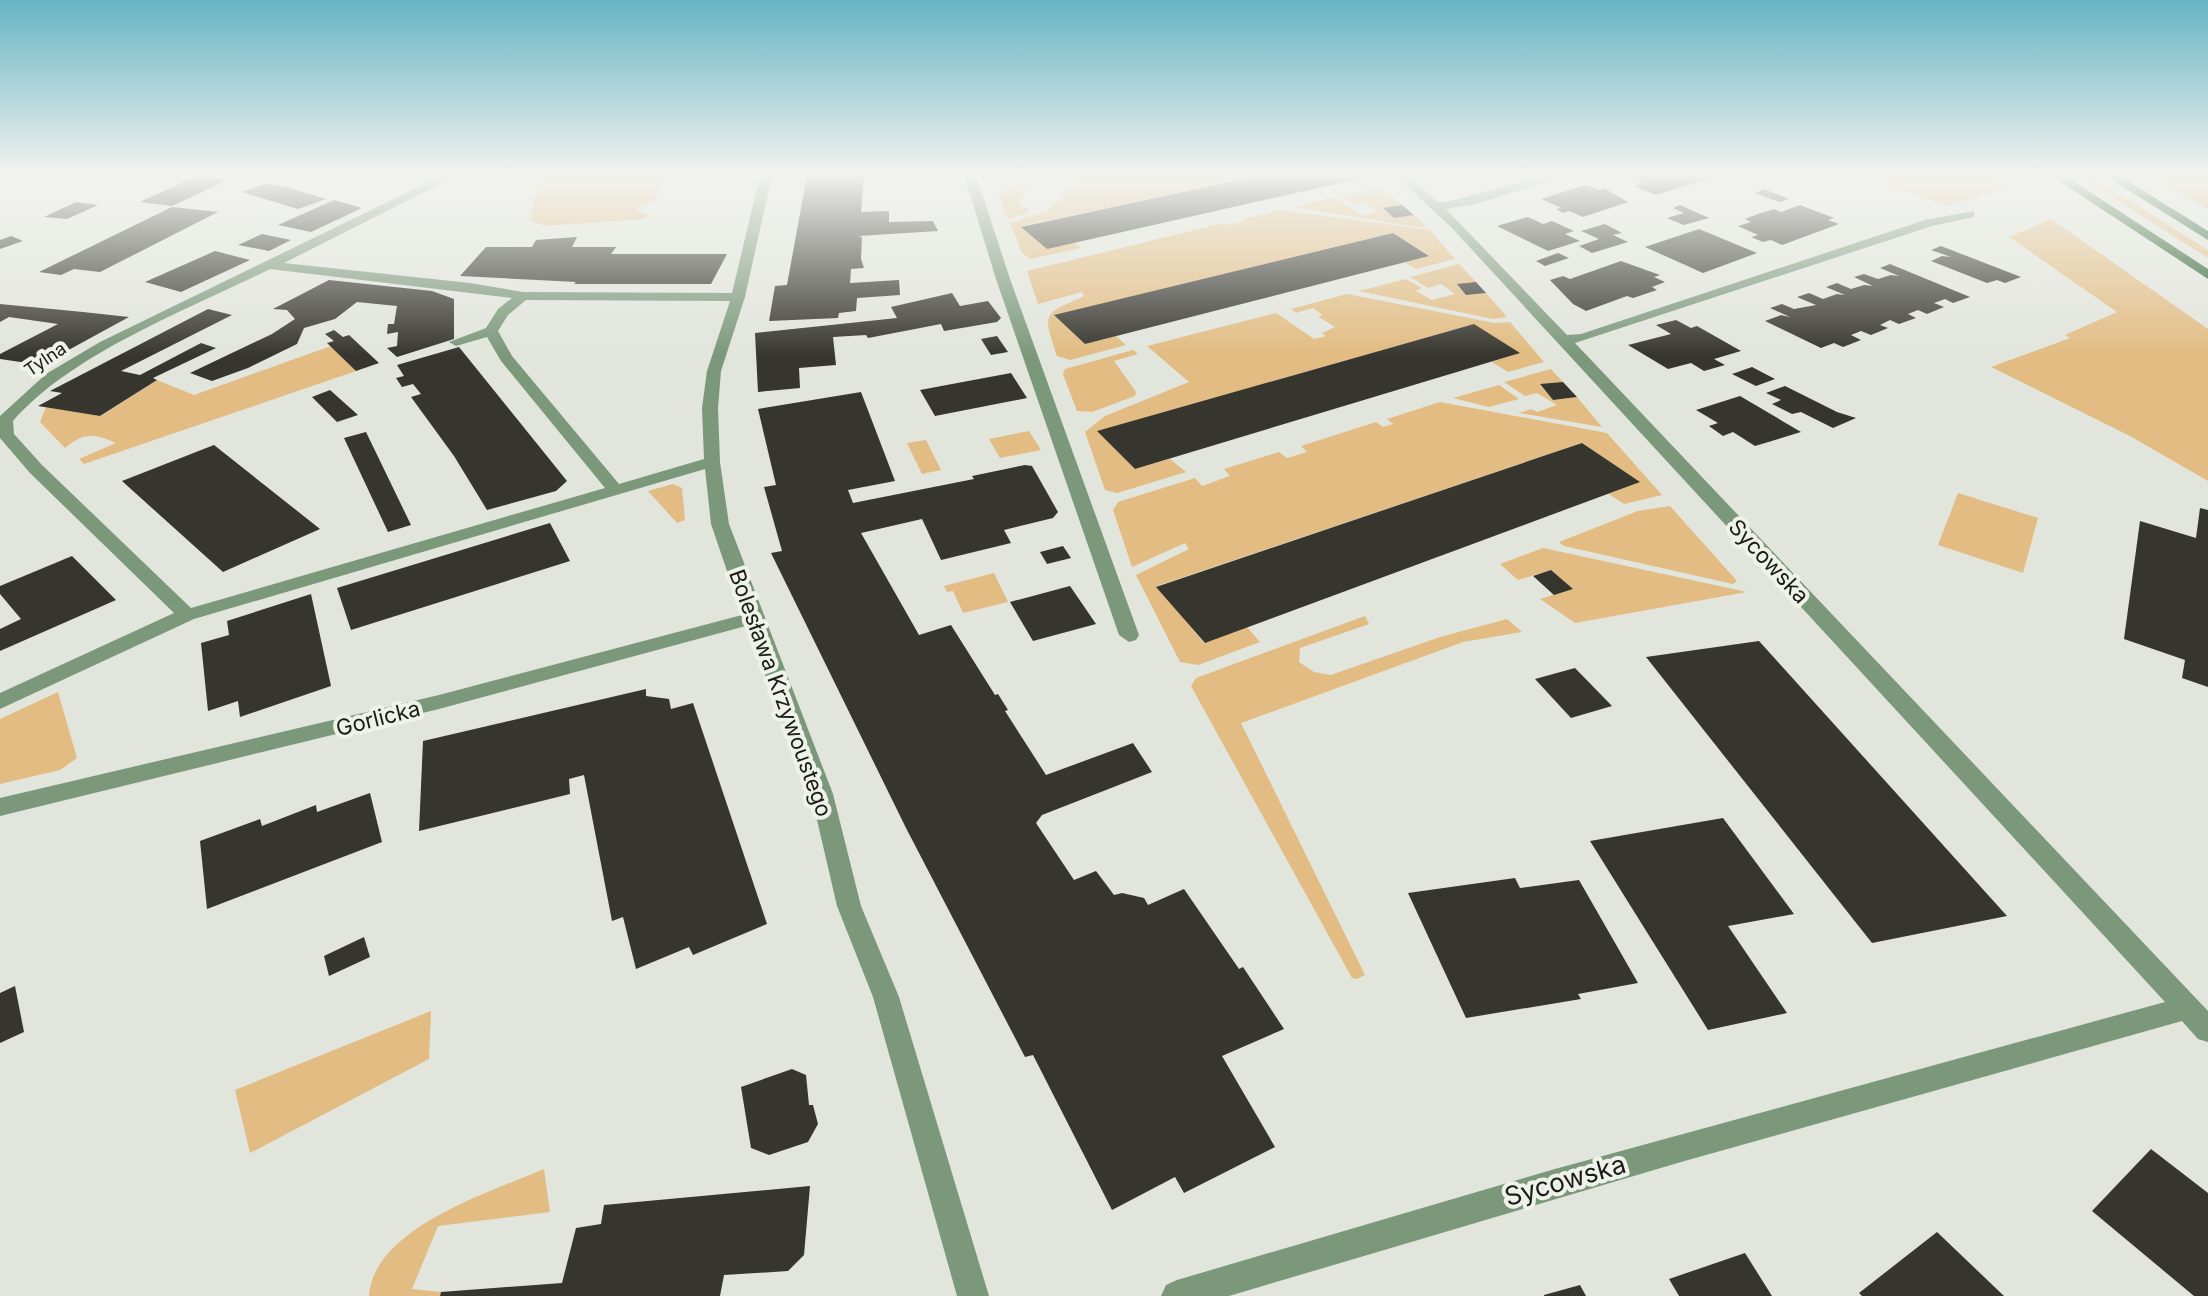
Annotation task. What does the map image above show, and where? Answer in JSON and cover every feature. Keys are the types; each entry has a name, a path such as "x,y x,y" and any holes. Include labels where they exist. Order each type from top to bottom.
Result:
{"main road":[{"path":"2148,235 2208,275"}],"street":[{"path":"270,265 330,235"},
{"name":"Bolesława Krzywoustego","path":"752,235 738,297 714,371 710,408 712,462 720,524 822,794 849,906 886,997 973,1296"},
{"path":"990,235 1129,635"},
{"name":"Sycowska","path":"1465,235 2208,1030"},
{"path":"1564,340 1583,338 1891,235"},
{"path":"270,265 470,287 523,296 738,297"},
{"name":"Tylna","path":"187,615 36,469 6,435 5,420 21,401 68,366 270,265"},
{"path":"456,342 491,331 503,312 523,296"},
{"path":"491,331 506,358 615,489"},
{"path":"0,702 187,615 712,462"},
{"name":"Gorlicka","path":"0,807 414,709 753,618"},
{"name":"Sycowska","path":"1177,1296 1710,1138 2187,1008"}],"shaded area":[{"path":"1015,235 1052,235 1081,248 1031,259 1022,253"},
{"path":"1172,235 1383,235 1055,315 1085,344 1116,336 1126,345 1070,360 1057,356 1048,322 1053,311 1084,296 1082,292 1038,304 1027,271"},
{"path":"1397,235 1435,235 1455,259 1416,269 1404,262 1428,255"},
{"path":"2075,235 2208,329 2208,481 2130,436 1991,367 2070,338 2065,335 2117,312 2009,237"},
{"path":"2173,235 2185,235 2208,250 2208,258"},
{"path":"1459,264 1476,282 1466,295 1486,293 1507,317 1493,319 1359,291 1406,279 1422,288 1416,291 1432,300 1455,294 1441,284 1428,288 1410,277"},
{"path":"1347,294 1495,323 1510,322 1544,362 1508,372 1492,362 1519,353 1474,324 1098,431 1135,469 1170,459 1186,472 1117,493 1105,490 1085,432 1105,416 1189,382 1147,346 1276,313 1314,339 1326,336 1322,333 1335,327 1319,317 1322,315 1313,308 1296,313 1291,309"},
{"path":"331,346 356,371 84,464 79,459 116,443 89,436 65,448 40,422 46,407 101,416 157,380 194,395"},
{"path":"1133,350 1138,354 1114,361 1136,392 1135,396 1092,412 1077,411 1063,374 1065,369"},
{"path":"1551,369 1563,382 1540,385 1553,400 1577,397 1602,427 1519,413 1531,409 1537,412 1557,405 1537,393 1525,396 1504,382"},
{"path":"1499,385 1519,399 1489,407 1453,398"},
{"path":"1440,402 1607,433 1662,495 1624,504 1609,494 1639,482 1582,443 1157,586 1204,643 1247,627 1260,642 1198,665 1180,662 1136,575 1189,549 1185,543 1132,567 1113,510 1118,502 1195,478 1202,486 1230,476 1224,469 1279,452 1287,458 1307,452 1301,446 1376,422 1383,427 1393,424 1387,419"},
{"path":"1029,431 1041,450 1000,458 989,439"},
{"path":"926,440 941,470 922,474 907,443"},
{"path":"673,484 682,488 685,520 677,523 648,491"},
{"path":"1958,493 2038,518 2023,573 1938,545"},
{"path":"1670,506 1737,581 1733,584 1564,546 1559,542 1638,511"},
{"path":"1543,548 1747,592 1575,623 1540,599 1572,589 1551,570 1518,580 1500,564"},
{"path":"994,573 1008,602 963,613 953,591 947,592 944,586"},
{"path":"1365,616 1369,624 1300,648 1299,662 1314,672 1331,675 1440,637 1507,619 1522,632 1463,642 1241,723 1365,975 1357,979 1352,978 1191,686 1196,678"},
{"path":"58,692 77,758 60,770 0,784 0,719"},
{"path":"431,1011 429,1059 250,1153 235,1090"},
{"path":"544,1169 550,1212 438,1226 412,1289 441,1292 440,1296 369,1296 375,1272 391,1251 412,1232 466,1201"}],"building":[{"path":"114,235 172,235 100,272 74,269 61,275 39,272"},
{"path":"259,235 291,240 269,251 238,245"},
{"path":"796,235 866,235 858,236 862,237 861,259 864,268 851,269 850,283 899,280 900,295 857,298 856,311 839,313 838,318 769,321 775,286 787,285"},
{"path":"1031,235 1107,235 1047,249"},
{"path":"1383,235 1397,235 1429,256 1085,344 1054,315"},
{"path":"1516,235 1568,235 1580,241 1548,251"},
{"path":"1591,235 1614,235 1628,242 1592,253 1579,246 1599,239"},
{"path":"1680,235 1715,235 1757,253 1703,273 1645,247"},
{"path":"1756,235 1808,235 1782,245 1751,237"},
{"path":"11,236 23,241 0,249 0,240"},
{"path":"577,237 572,247 616,247 611,254 727,254 711,284 574,284 576,282 460,276 486,247 532,247 536,240"},
{"path":"1941,246 2021,277 2005,283 1997,280 1987,283 1931,261 1942,256 1951,257 1931,250"},
{"path":"215,251 250,260 181,292 145,282"},
{"path":"1558,253 1569,258 1545,266 1536,261"},
{"path":"1621,261 1660,275 1654,277 1665,282 1652,287 1657,290 1633,298 1627,296 1586,311 1573,304 1550,280 1563,276 1570,279"},
{"path":"1890,264 1970,297 1953,303 1945,299 1934,303 1944,307 1927,314 1918,310 1908,314 1916,318 1899,324 1890,320 1880,325 1888,328 1871,335 1861,331 1851,335 1861,340 1843,347 1834,343 1821,348 1765,321 1781,315 1790,317 1770,308 1782,304 1794,309 1816,305 1797,297 1809,293 1823,299 1837,294 1845,295 1826,287 1837,283 1851,289 1873,286 1854,277 1864,274 1878,279 1899,276 1880,268"},
{"path":"329,280 432,291 454,299 454,339 397,357 387,348 397,346 398,332 387,334 388,324 394,324 397,306 357,302 335,319 304,328 297,344 248,368 212,381 190,373 272,334 295,319 287,310 273,309"},
{"path":"1476,282 1486,293 1466,295 1457,284"},
{"path":"952,293 960,306 988,301 1001,318 997,322 944,331 941,324 868,338 866,335 833,337 836,365 799,368 800,388 758,392 755,333 897,318 891,307"},
{"path":"0,304 129,317 41,365 0,359 0,354 58,324 9,317 0,322"},
{"path":"208,309 232,315 121,371 140,375 201,343 216,348 153,378 157,380 100,416 38,406 62,393 50,391"},
{"path":"1676,320 1691,328 1697,326 1741,351 1714,359 1725,365 1704,371 1691,363 1668,369 1628,345 1671,334 1656,325"},
{"path":"1474,324 1520,353 1135,469 1097,431"},
{"path":"334,330 343,337 349,335 379,363 356,371 327,343 334,341 325,334"},
{"path":"997,336 1008,352 991,355 981,339"},
{"path":"459,347 567,481 556,491 487,510 454,456 411,397 421,394 413,384 402,387 396,378 404,376 397,365"},
{"path":"1752,367 1775,379 1756,386 1732,374"},
{"path":"1011,373 1027,398 935,416 920,390"},
{"path":"1563,382 1577,397 1553,400 1540,384"},
{"path":"1785,386 1856,418 1833,428 1801,412 1792,414 1772,404 1781,400 1766,393"},
{"path":"330,390 358,415 337,422 312,397"},
{"path":"861,392 895,481 848,490 853,503 1032,466 1058,512 1053,518 1004,530 1011,543 941,560 922,519 861,533 919,635 951,625 995,695 998,694 1008,710 1005,711 1046,775 1133,743 1152,772 1042,815 1036,823 1074,880 1096,871 1114,895 1122,893 1144,898 1148,905 1184,889 1239,969 1243,967 1284,1029 1222,1056 1275,1147 1184,1193 1175,1177 1112,1210 1033,1055 1025,1057 906,828 771,553 782,551 764,487 776,485 758,409"},
{"path":"1740,396 1801,432 1755,446 1733,432 1723,436 1709,426 1718,423 1696,410"},
{"path":"366,432 411,525 388,532 344,438"},
{"path":"1582,443 1640,482 1205,643 1156,587"},
{"path":"214,445 320,529 223,572 122,481"},
{"path":"2200,508 2208,510 2208,687 2182,678 2185,660 2124,639 2140,521 2196,538"},
{"path":"550,523 570,561 351,630 337,588"},
{"path":"1063,546 1071,558 1047,564 1040,552"},
{"path":"72,556 116,600 0,651 0,629 21,619 0,594 0,586"},
{"path":"1551,570 1573,589 1554,595 1533,576"},
{"path":"1070,586 1096,624 1033,641 1010,602"},
{"path":"311,594 331,686 240,717 238,701 208,711 201,643 229,635 227,621"},
{"path":"1759,641 2007,916 1872,943 1646,657"},
{"path":"1575,668 1612,706 1571,718 1535,679"},
{"path":"646,689 646,696 669,699 671,709 693,703 767,924 693,955 689,947 636,969 623,917 612,921 584,775 569,779 570,794 419,831 423,741"},
{"path":"370,793 382,842 207,909 200,841 260,819 262,826 316,805 317,812"},
{"path":"1723,818 1794,914 1728,926 1787,1013 1708,1030 1590,841"},
{"path":"1515,878 1520,888 1579,880 1638,983 1578,994 1581,999 1466,1018 1408,893"},
{"path":"364,937 370,957 329,976 324,956"},
{"path":"15,986 24,1032 0,1043 0,993"},
{"path":"792,1069 806,1075 809,1105 813,1105 818,1124 808,1142 769,1155 751,1148 741,1087"},
{"path":"2151,1149 2208,1193 2208,1296 2194,1296 2092,1211"},
{"path":"810,1186 804,1255 788,1271 724,1275 720,1296 440,1296 441,1292 562,1283 576,1228 601,1224 604,1205"},
{"path":"1937,1232 2004,1296 1862,1296 1859,1293"},
{"path":"1745,1253 1772,1296 1679,1296 1669,1279"},
{"path":"1580,1285 1586,1296 1544,1296 1544,1295"}]}
